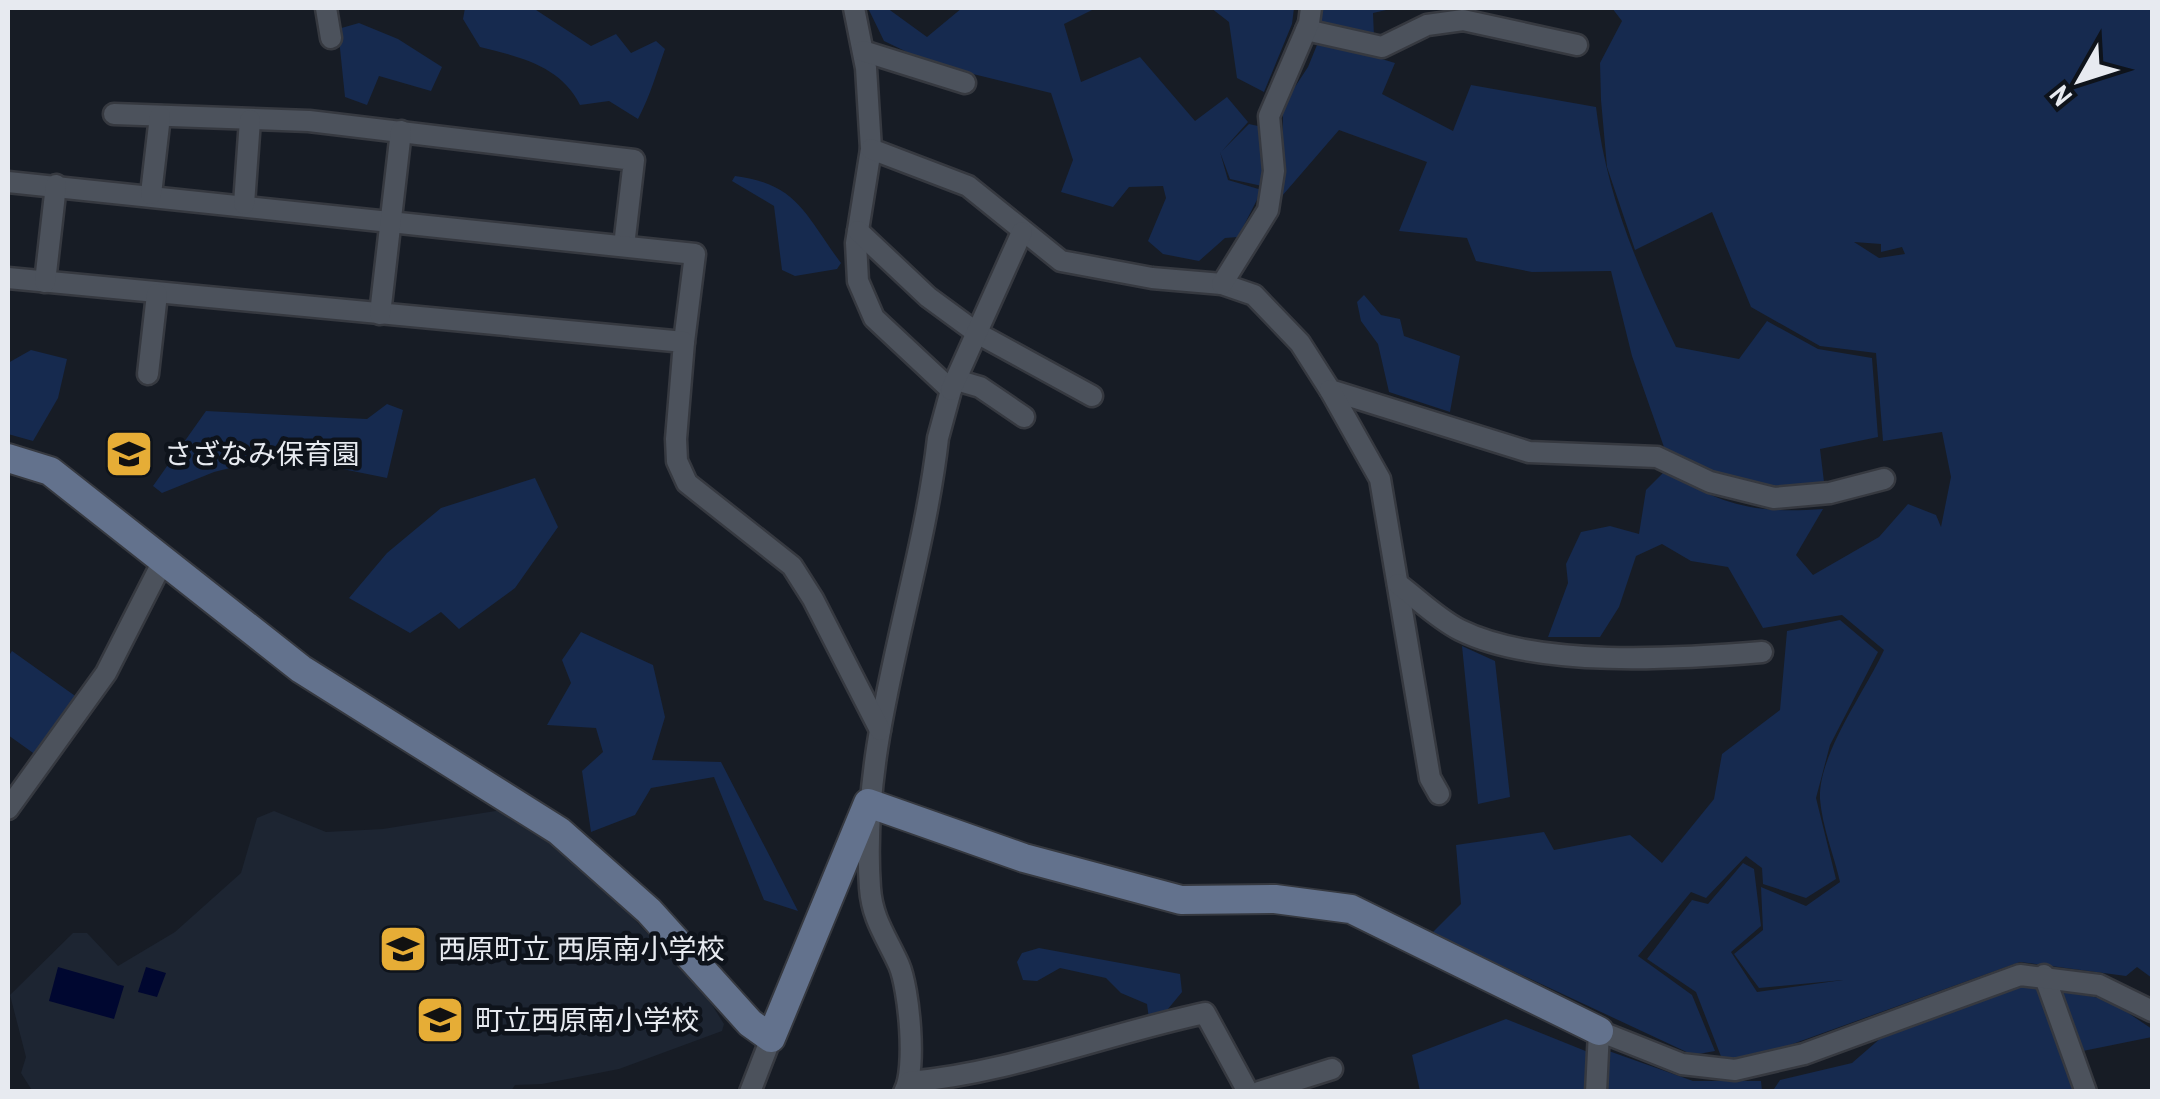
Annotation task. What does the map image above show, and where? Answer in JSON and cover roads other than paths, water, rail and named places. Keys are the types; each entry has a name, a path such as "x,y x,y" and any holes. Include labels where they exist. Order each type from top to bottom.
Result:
{"street":[{"path":"326,8 331,38"},
{"path":"1222,284 1268,210 1274,171 1269,116 1306,30 1311,8"},
{"path":"848,11 863,51 871,149 858,231 858,280 874,318 954,385 980,386 1024,417"},
{"path":"1306,30 1382,47 1427,25 1463,20 1578,45"},
{"path":"863,51 965,83"},
{"path":"114,114 309,121 634,160 624,246"},
{"path":"151,194 160,116"},
{"path":"244,204 250,120"},
{"path":"380,314 400,131"},
{"path":"871,149 968,186 1061,261 1152,278 1222,284 1254,295 1300,343 1380,479 1430,778 1439,794"},
{"path":"8,182 696,254 684,342 677,460 688,483 798,574 880,730"},
{"path":"45,282 56,185"},
{"path":"858,231 928,297 977,332 1092,396"},
{"path":"1022,232 954,385 938,438 868,803 870,894 889,952 899,964 908,1014 906,1087 973,1076 1120,1031 1205,1014 1248,1092"},
{"path":"8,278 684,342"},
{"path":"148,374 158,294"},
{"path":"1330,390 1529,452 1657,457 1710,482 1774,498 1830,493 1884,479"},
{"path":"8,458 50,471 302,669 559,831 649,911 750,1023 771,1038"},
{"path":"8,809 106,672 164,559"},
{"path":"1398,584 1455,628 1486,642 1666,660 1762,652"},
{"path":"750,1092 868,803"},
{"path":"868,803 1024,858 1181,900 1275,899 1350,909 1599,1031 1682,1064 1736,1070 1804,1054 2020,975 2100,985 2152,1012"},
{"path":"2044,975 2086,1092"},
{"path":"1596,1092 1599,1031"},
{"path":"1259,1092 1332,1069"}],"place":[{"name":"さざなみ保育園","path":"129,454"},
{"name":"西原町立 西原南小学校","path":"403,949"},
{"name":"町立西原南小学校","path":"440,1020"}]}
